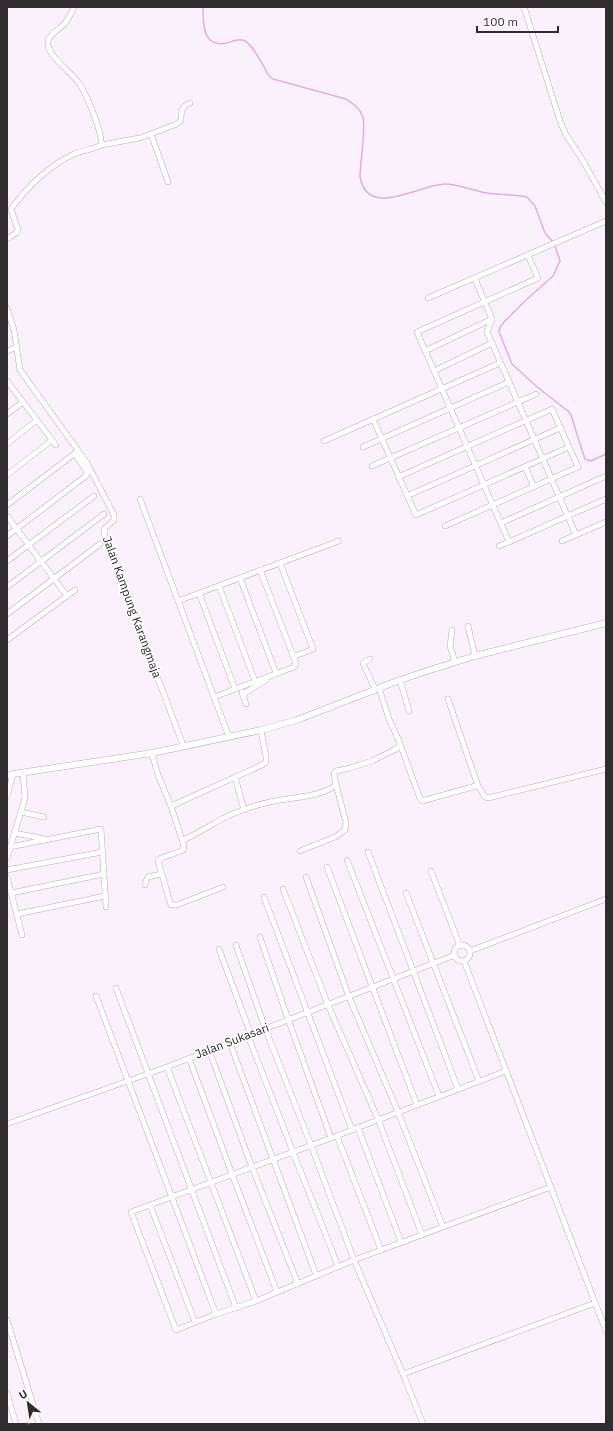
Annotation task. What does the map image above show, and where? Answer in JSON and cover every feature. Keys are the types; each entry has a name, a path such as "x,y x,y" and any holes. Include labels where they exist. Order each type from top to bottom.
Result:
{"street":[{"path":"74,7 66,22 50,36 48,40 48,48 53,56 78,81 84,91 98,129 102,142 101,145"},
{"path":"524,7 560,121 566,135 582,159 606,202"},
{"path":"7,239 18,230 11,209 35,181 61,161 81,151 101,145 129,141 180,123 182,109 185,105 190,103"},
{"path":"151,134 168,182"},
{"path":"428,298 606,222"},
{"path":"509,542 417,332 538,278 528,256"},
{"path":"475,279 492,319 487,332 576,535"},
{"name":"Jalan Kampung Karangmaja","path":"7,308 14,330 18,366 21,373 77,452 87,463 114,517 114,520 104,529 106,538 183,746"},
{"path":"425,351 492,319"},
{"path":"434,370 492,343"},
{"path":"7,351 17,347"},
{"path":"324,441 500,363"},
{"path":"363,447 509,382"},
{"path":"8,383 56,445"},
{"path":"372,466 536,394"},
{"path":"7,414 23,402"},
{"path":"398,477 552,409 578,467 445,526"},
{"path":"373,419 416,515 569,448"},
{"path":"7,444 37,420"},
{"path":"407,496 560,428"},
{"path":"7,475 52,440"},
{"path":"7,506 77,452 87,475 7,536"},
{"path":"525,467 534,487"},
{"path":"501,523 606,476"},
{"path":"7,561 94,496"},
{"path":"499,546 606,498"},
{"path":"140,499 229,737"},
{"path":"7,587 104,514"},
{"path":"7,516 67,596"},
{"path":"562,541 606,522"},
{"path":"178,601 339,540"},
{"path":"7,614 100,544"},
{"path":"280,563 313,649 293,657"},
{"path":"214,697 294,667 296,663 260,570"},
{"path":"240,578 276,673"},
{"path":"219,586 255,681"},
{"path":"7,640 75,590"},
{"path":"199,593 246,704"},
{"path":"7,796 9,774 152,752 261,730 297,720 400,680 455,662 606,623"},
{"path":"468,626 475,656"},
{"path":"452,630 450,646 455,662"},
{"path":"370,659 363,663 377,689 389,719 398,736 422,801 478,786"},
{"path":"242,694 276,673"},
{"path":"400,680 409,711"},
{"path":"448,699 478,786 485,797 488,798 606,769"},
{"path":"170,806 259,767 266,762 261,730"},
{"path":"300,851 335,837 345,830 346,823 334,774 336,771 372,761 395,750 400,744"},
{"path":"152,752 158,775 183,840 184,848 182,850 158,860 161,874 172,905 177,905 223,887"},
{"path":"7,858 25,798 23,773"},
{"path":"235,777 244,810"},
{"path":"183,840 193,836 220,820 244,810 270,802 319,792 333,787 336,784"},
{"path":"21,812 44,817"},
{"path":"10,847 101,830 106,907"},
{"path":"14,833 48,840"},
{"path":"7,870 102,852"},
{"path":"368,852 458,1089"},
{"path":"347,860 439,1096"},
{"path":"327,867 417,1105"},
{"path":"431,871 460,946"},
{"path":"11,893 104,874"},
{"path":"145,885 148,877 161,874"},
{"path":"7,877 22,935"},
{"path":"306,877 349,997 398,1112 443,1227"},
{"path":"283,889 328,1005 378,1120 422,1235"},
{"path":"406,893 479,1081"},
{"path":"17,914 105,896"},
{"path":"264,897 401,1242"},
{"path":"470,951 606,899"},
{"path":"260,937 288,1019 334,1137 381,1250"},
{"path":"236,945 354,1260 423,1424"},
{"path":"460,946 467,947 470,951"},
{"path":"460,946 456,949 455,955 457,959 464,961"},
{"path":"219,949 292,1152 338,1266"},
{"path":"464,961 470,956 470,951"},
{"name":"Jalan Sukasari","path":"7,1124 167,1067 455,955"},
{"path":"464,961 606,1331"},
{"path":"116,988 236,1308"},
{"path":"96,996 170,1197 216,1314"},
{"path":"230,1043 316,1276"},
{"path":"210,1050 252,1167 298,1284"},
{"path":"189,1058 278,1292"},
{"path":"167,1067 256,1301"},
{"path":"506,1071 334,1137 131,1212 176,1330 216,1314 256,1301 338,1266 551,1187"},
{"path":"150,1205 195,1322"},
{"path":"403,1374 595,1303"},
{"path":"7,1322 39,1424"},
{"path":"7,1345 14,1342"},
{"path":"7,1393 16,1424"}],"waterway":[{"path":"203,7 204,27 208,38 213,42 219,44 243,40 255,52 269,76 273,79 346,99 358,109 362,114 364,122 360,177 365,190 373,196 384,198 396,197 434,185 445,184 456,185 487,193 527,197 535,206 545,233 553,242"},
{"path":"555,246 560,261 553,276 504,322 500,327 499,332 512,364 571,415 585,459 591,461 606,454"}]}
